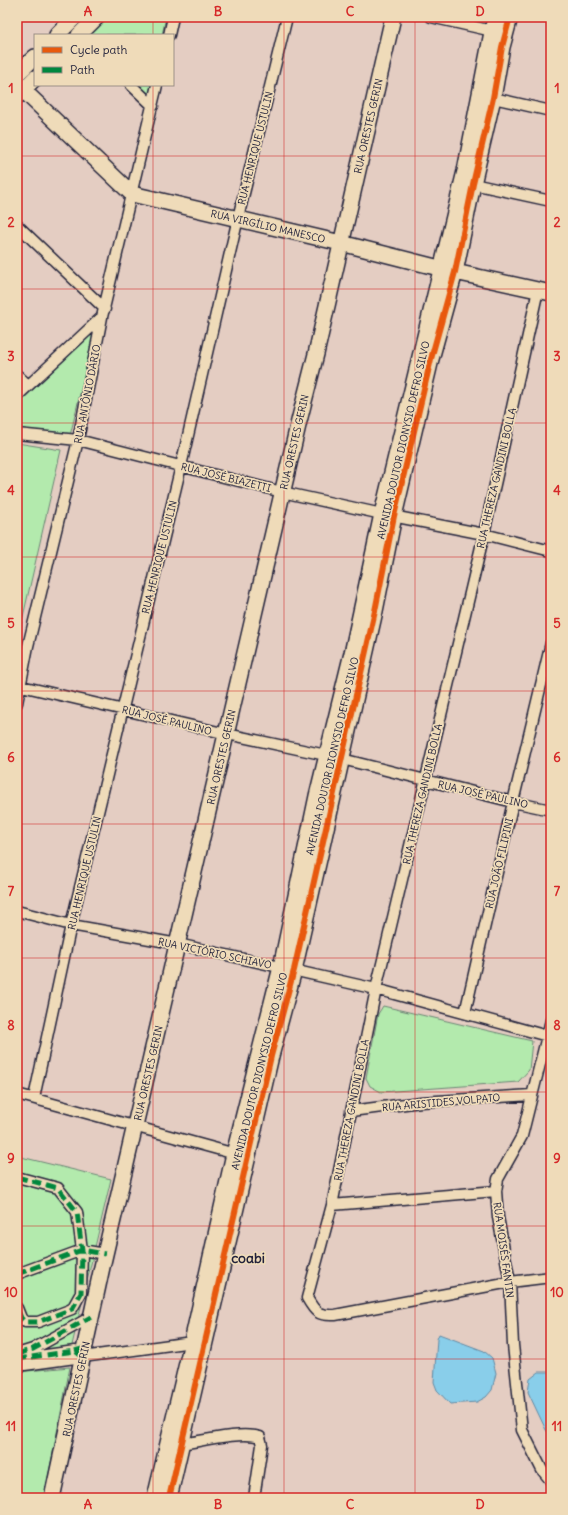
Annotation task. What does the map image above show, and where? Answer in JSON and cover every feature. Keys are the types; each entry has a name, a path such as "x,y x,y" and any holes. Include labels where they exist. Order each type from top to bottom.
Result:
{"street":[{"path":"81,34 97,17"},
{"path":"169,34 173,17"},
{"name":"RUA HENRIQUE USTULIN","path":"34,1098 71,925 287,17"},
{"name":"RUA ORESTES GERIN","path":"52,1498 81,1352 91,1317 393,17"},
{"path":"431,17 500,22"},
{"path":"58,34 72,20 79,34"},
{"name":"AVENIDA DOUTOR DIONYSIO DEFRO SILVO","path":"169,1498 181,1444 199,1343 241,1155 271,1056 287,969 297,887 326,755 388,515 431,359 465,172 486,96 502,47 500,22"},
{"path":"17,74 34,58"},
{"path":"34,79 19,90 132,194"},
{"path":"132,86 153,106"},
{"name":"RUA ANTÔNIO DÁRIO","path":"17,703 19,686 28,646 78,440 104,313 158,86"},
{"path":"486,96 551,111"},
{"name":"AVENIDA DOUTOR DIONYSIO DEFRO SILVO","path":"448,270 473,184 486,96"},
{"path":"473,184 551,201"},
{"name":"RUA VIRGÍLIO MANESCO","path":"132,194 238,218 448,270 544,291"},
{"path":"17,225 104,313 17,396"},
{"name":"RUA THEREZA GANDINI BOLLA","path":"510,1282 324,1316 313,1309 307,1298 332,1205 376,989 484,534 544,291"},
{"path":"17,375 28,385"},
{"name":"RUA JOSÉ BIAZETTI","path":"17,434 78,440 282,492 484,534 551,550"},
{"name":"AVENIDA DOUTOR DIONYSIO DEFRO SILVO","path":"287,969 342,759 375,611 388,515"},
{"name":"RUA JOÃO FILIPINI","path":"465,1013 551,643"},
{"name":"RUA JOSÉ PAULINO","path":"19,686 227,734 326,755 425,781 551,810"},
{"name":"RUA VICTÓRIO SCHIAVO","path":"17,911 71,925 178,944 376,989 549,1037"},
{"name":"RUA MOISÉS FANTIN","path":"551,1020 549,1037 522,1136 498,1179 496,1191 498,1217 510,1282 513,1345 522,1430 542,1470 551,1481"},
{"path":"17,1094 241,1155"},
{"name":"RUA ARISTIDES VOLPATO","path":"351,1111 421,1102 532,1095"},
{"path":"17,1177 58,1188 77,1212 82,1250 81,1292 72,1309 38,1322 25,1322 21,1318 17,1308"},
{"path":"332,1205 496,1191"},
{"path":"17,1274 82,1250 105,1254"},
{"path":"510,1282 551,1277"},
{"path":"17,1354 33,1349 91,1317"},
{"path":"17,1359 81,1352 199,1343"},
{"name":"AVENIDA DOUTOR DIONYSIO DEFRO SILVO","path":"155,1498 199,1343"},
{"path":"17,1366 81,1352"},
{"path":"181,1444 229,1437 254,1435 260,1437 262,1445 254,1498"}],"green space":[{"path":"99,17 166,17 162,34 87,34"},
{"path":"135,86 151,86 148,100"},
{"path":"95,331 70,436 17,428 17,405"},
{"path":"17,443 61,450 17,643"},
{"path":"383,1006 532,1041 529,1070 518,1082 381,1092 370,1086 366,1078 378,1014"},
{"path":"17,1156 111,1179 69,1358 17,1363"},
{"path":"70,1367 44,1498 17,1498 17,1372"}],"water":[{"path":"439,1334 484,1351 492,1358 496,1373 492,1390 486,1397 477,1402 450,1404 437,1390 434,1382 437,1339"},
{"path":"539,1372 551,1372 551,1436 546,1430 528,1392 530,1379"}],"marked path":[{"path":"17,1177 58,1188 77,1212 82,1250 81,1293 72,1309 38,1322 25,1322 21,1318 17,1308"},
{"path":"17,1274 82,1250 105,1254"},
{"path":"17,1354 33,1349 91,1317"},
{"path":"75,1351 85,1348"},
{"path":"17,1359 75,1351 83,1357"}],"cycle path":[{"path":"169,1498 271,1056 294,970 375,611 394,516 431,359 455,272 493,98 502,47 510,17"}],"district":[{"name":"coabi","path":"248,1258"}]}
